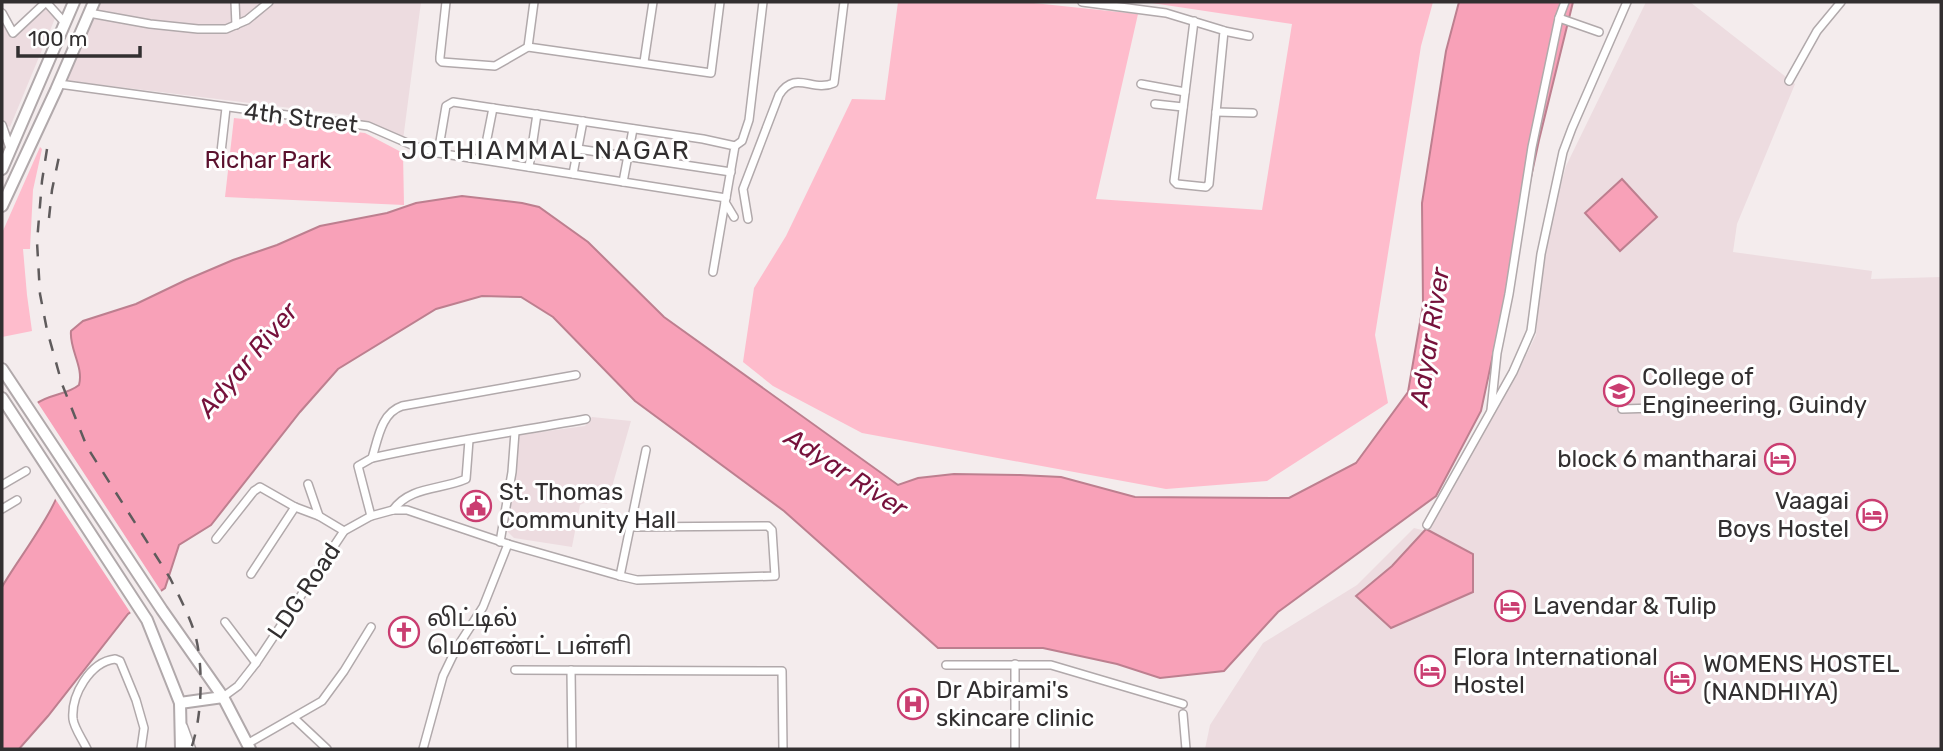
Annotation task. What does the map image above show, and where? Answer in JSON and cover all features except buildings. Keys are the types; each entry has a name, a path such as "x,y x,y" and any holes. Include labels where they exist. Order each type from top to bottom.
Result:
{"main road":[{"path":"2,169 74,2"},
{"path":"2,206 92,7"},
{"path":"2,369 223,697 249,747"},
{"path":"2,398 147,620 180,703 181,749"},
{"path":"180,703 223,697"},
{"path":"182,725 190,749"}],"street":[{"path":"2,13 13,33 46,2 65,23"},
{"path":"234,2 236,25"},
{"path":"92,7 150,24 226,29 247,20 269,2"},
{"path":"446,2 441,62 495,66 528,47 711,73 720,2"},
{"path":"528,47 534,2"},
{"path":"644,62 653,2"},
{"path":"713,272 735,146 742,141 750,120 763,2"},
{"path":"748,219 743,189 779,94 785,85 792,82 820,85 834,83 844,2"},
{"path":"1082,2 1166,13 1249,36"},
{"path":"1490,414 1497,353 1532,148 1559,18 1565,2"},
{"path":"1427,525 1513,372 1531,331 1541,254 1563,152 1627,2"},
{"path":"1789,81 1817,31 1843,3"},
{"path":"1559,18 1599,32"},
{"path":"1194,21 1174,179 1177,184 1208,185 1224,31"},
{"name":"4th Street","path":"59,84 368,126 424,150 438,153 726,200"},
{"path":"1141,84 1185,92"},
{"path":"438,153 447,104 453,102 735,146"},
{"path":"1155,104 1183,107"},
{"path":"220,161 226,108"},
{"path":"483,159 493,108"},
{"path":"1216,112 1253,113"},
{"path":"529,167 537,114"},
{"path":"573,174 583,121"},
{"path":"2,125 11,148"},
{"path":"623,182 632,129"},
{"path":"578,149 731,172"},
{"path":"726,200 734,217"},
{"path":"372,458 385,419 394,408 576,375"},
{"path":"1622,409 1721,406"},
{"path":"370,516 358,466 372,458 429,445 586,419"},
{"path":"423,749 443,676 456,649 483,607 504,543 515,432"},
{"path":"393,510 411,494 466,479 469,440"},
{"path":"620,576 646,450"},
{"path":"2,485 26,471"},
{"path":"308,484 319,516"},
{"path":"216,539 257,488 263,487 295,507 319,516 344,531"},
{"path":"2,509 17,500"},
{"path":"251,574 295,507"},
{"name":"LDG Road","path":"223,697 238,686 256,663 344,531 370,516 393,510 422,514 504,543 637,580 775,576 772,530 768,526 630,527"},
{"path":"225,622 256,663"},
{"path":"249,747 322,701 371,627"},
{"path":"88,749 74,722 73,709 77,695 95,666 115,659 120,662 136,700 144,728 141,749"},
{"path":"1015,664 1015,749"},
{"path":"946,666 1051,664 1183,704"},
{"path":"515,670 782,671 783,749"},
{"path":"571,670 572,749"},
{"path":"1183,713 1185,749"},
{"path":"294,718 327,749"}],"shaded area":[{"path":"95,2 421,2 403,140 348,115 62,80 87,33 89,13"},
{"name":"College of Engineering, Guindy","path":"1646,2 1690,2 1795,84 1737,224 1733,252 1872,271 1871,279 1941,277 1941,749 1205,749 1210,725 1263,643 1357,585 1414,528 1426,531 1517,374 1536,335 1543,249 1566,166"},
{"path":"46,5 56,16 10,127 5,125 2,116 2,18 14,38"},
{"path":"592,417 631,421 607,504 588,501 580,505 572,547 514,538 507,531 518,435 585,426"}],"green space":[{"path":"898,2 1024,2 1138,14 1096,199 1262,210 1292,24 1145,2 1433,2 1421,46 1375,335 1388,403 1267,481 1166,489 862,433 773,386 743,362 754,288 786,236 852,99 885,100"},
{"name":"Richar Park","path":"234,118 365,133 403,153 404,205 225,197"},
{"path":"40,147 42,149 33,190 30,249 23,249 32,331 2,337 2,233"}],"water":[{"name":"Adyar River","path":"1459,2 1573,2 1539,140 1481,411 1436,496 1278,612 1224,671 1160,678 1117,664 1043,648 938,648 784,511 635,401 553,317 521,297 482,296 436,309 338,369 300,412 211,525 179,545 165,588 128,614 19,749 2,749 2,587 50,511 63,480 61,462 36,404 79,385 80,372 71,331 83,321 136,304 233,260 320,226 387,213 416,203 462,196 539,207 588,242 664,317 898,485 918,478 954,474 1020,475 1061,477 1135,497 1289,498 1356,463 1408,392 1423,305 1422,203 1446,51"},
{"path":"1622,179 1657,217 1620,251 1585,213"},
{"path":"1426,529 1473,554 1473,592 1391,628 1356,596 1392,566"}],"pier":[{"path":"36,400 163,594 132,615 54,497 60,471 32,410"}],"railway":[{"path":"47,149 37,242 40,294 47,330 62,384 87,447 170,578 193,627 200,662 200,692 198,723 191,749"},
{"path":"49,218 60,152"}],"place":[{"name":"College of Engineering, Guindy","path":"1619,391"},
{"name":"block 6 mantharai","path":"1780,459"},
{"name":"St. Thomas Community Hall","path":"476,506"},
{"name":"Vaagai Boys Hostel","path":"1872,515"},
{"name":"Lavendar & Tulip","path":"1510,606"},
{"name":"லிட்டில் மௌண்ட் பள்ளி","path":"404,632"},
{"name":"Flora International Hostel","path":"1430,671"},
{"name":"WOMENS HOSTEL (NANDHIYA)","path":"1680,678"},
{"name":"Dr Abirami's skincare clinic","path":"913,704"}],"district":[{"name":"JOTHIAMMAL NAGAR","path":"546,150"}]}
